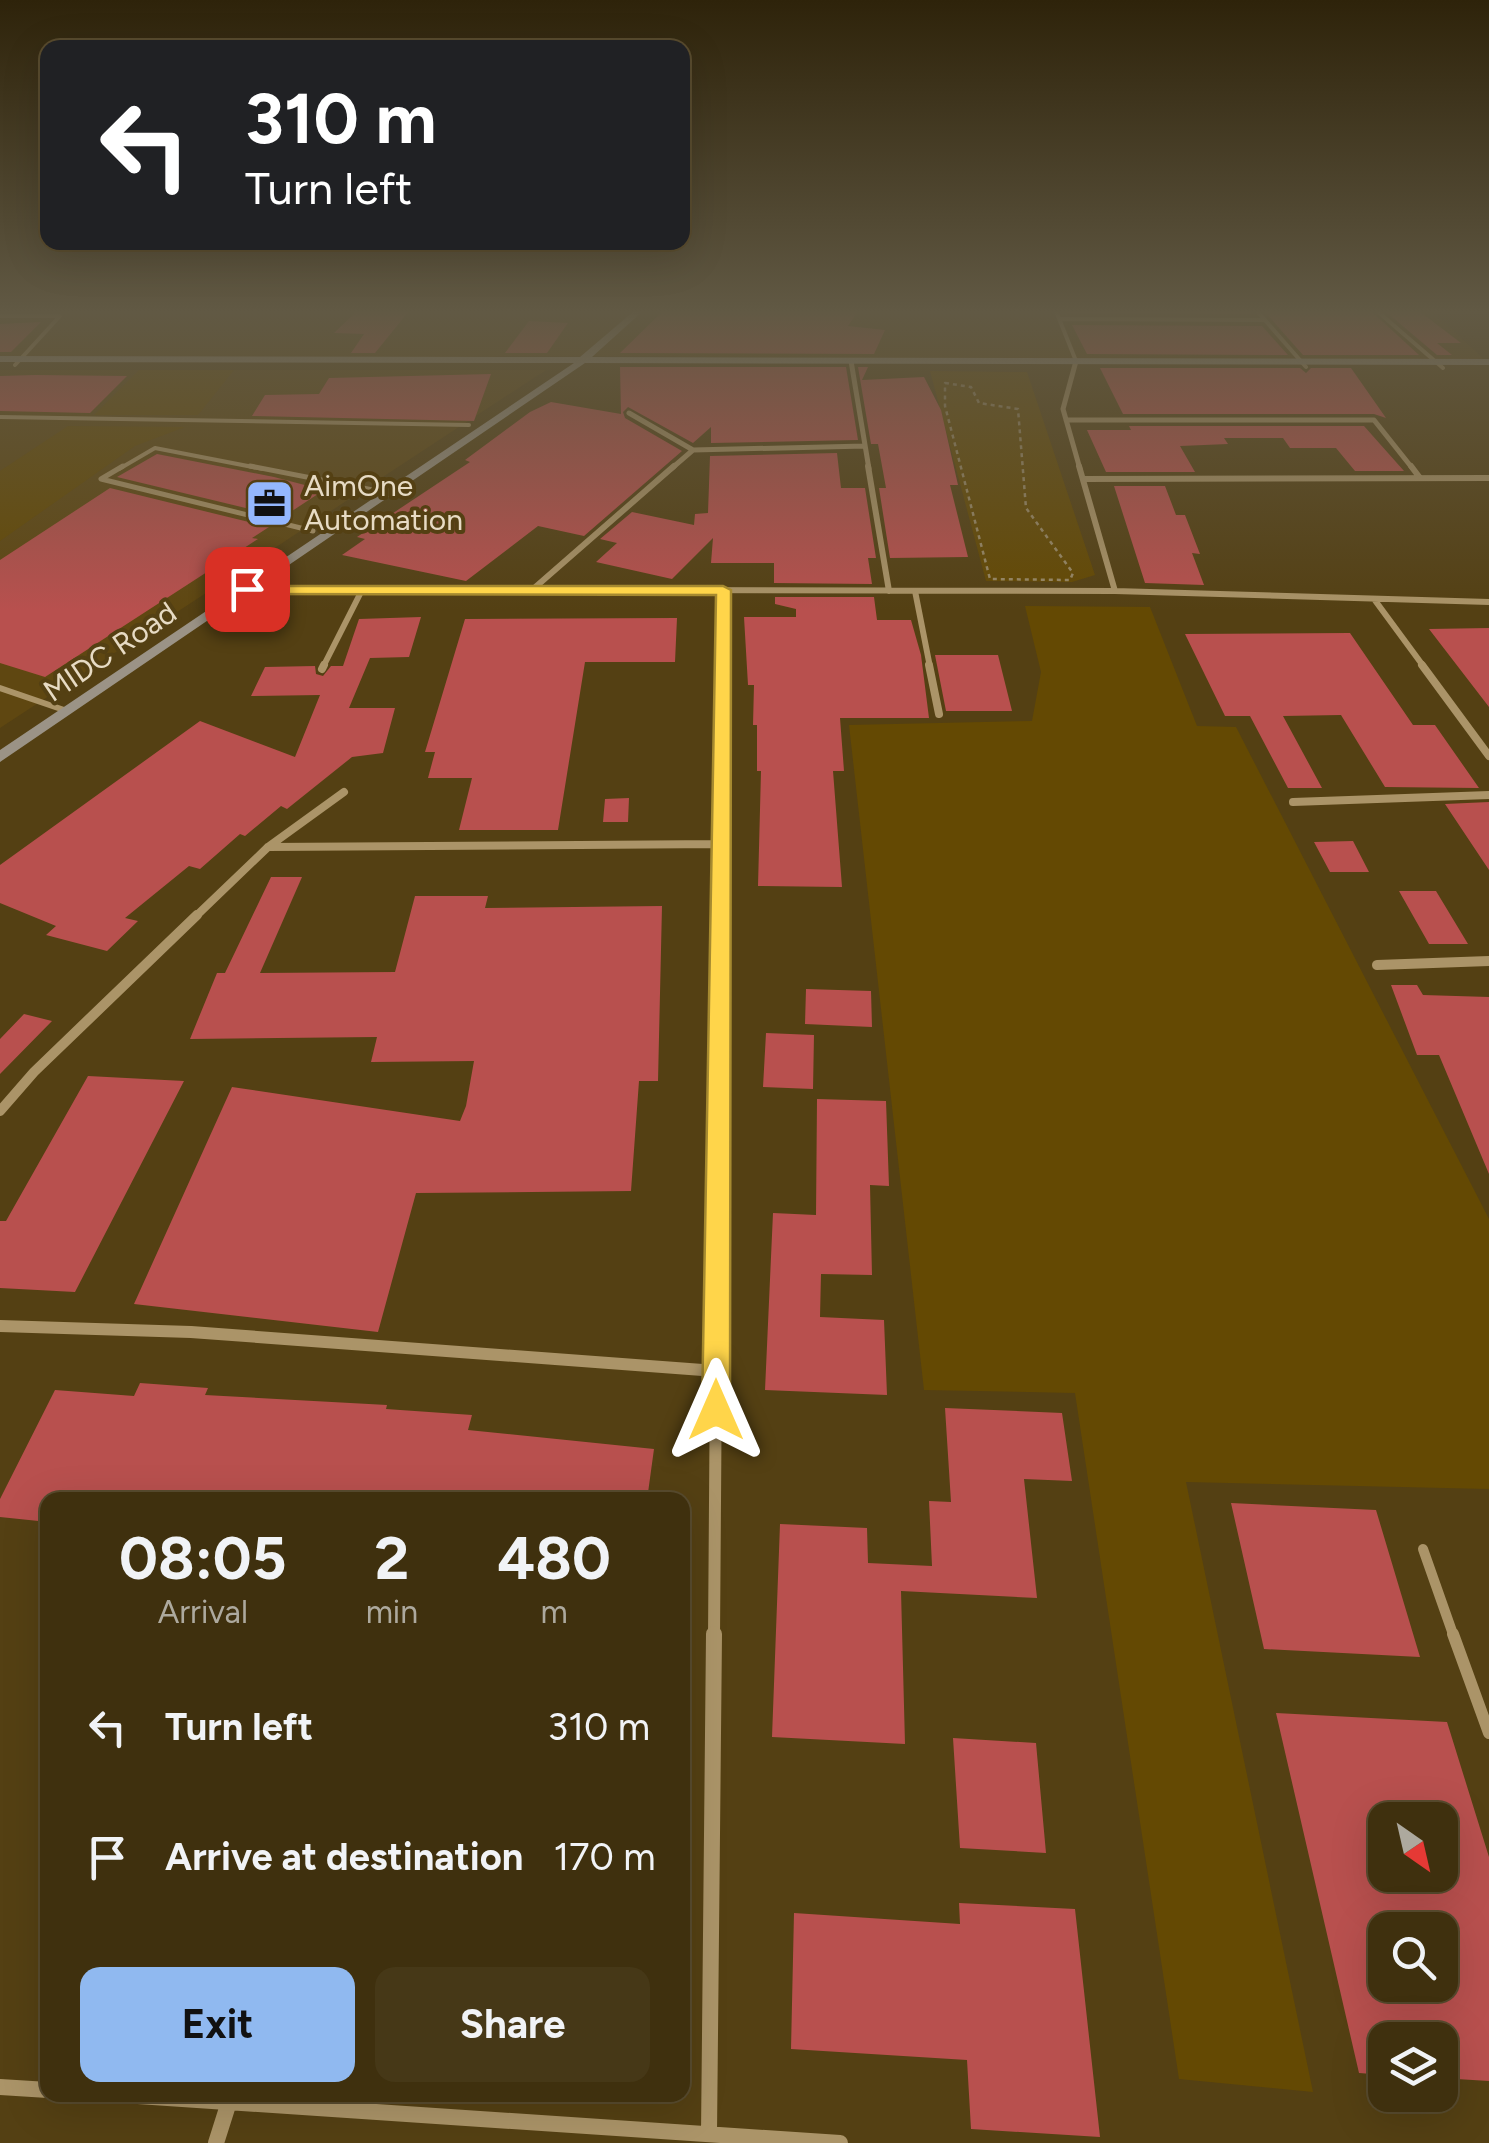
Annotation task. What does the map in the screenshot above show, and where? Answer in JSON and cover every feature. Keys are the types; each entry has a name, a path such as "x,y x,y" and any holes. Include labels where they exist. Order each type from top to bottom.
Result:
{"main road":[{"name":"MIDC Road","path":"0,740 492,411"},
{"name":"MIDC Road","path":"0,757 502,411"}],"street":[{"path":"859,411 889,591"},
{"path":"1064,411 1114,592"},
{"path":"628,412 692,450 865,446"},
{"path":"1066,420 1374,420 1420,478"},
{"path":"532,590 692,450"},
{"path":"1082,479 1489,478"},
{"path":"226,589 1114,592 1489,602"},
{"path":"322,669 362,590"},
{"path":"709,2134 723,590"},
{"path":"915,591 940,714"},
{"path":"1374,598 1489,756"},
{"path":"0,1112 34,1072 268,847 344,792"},
{"path":"1293,802 1489,794"},
{"path":"268,847 721,844"},
{"path":"1377,965 1489,961"},
{"path":"0,1326 191,1332 716,1372"},
{"path":"0,2087 40,2090"},
{"path":"216,2143 229,2102 840,2143"}],"lane":[{"path":"0,417 469,425"},
{"path":"313,530 101,479 154,448 373,490"},
{"path":"0,688 68,711"},
{"path":"1423,1549 1489,1732"}],"path":[{"path":"947,411 990,580 1070,580 1073,573 1059,548 1026,508 1018,411"}],"shaded area":[{"path":"0,411 483,411 0,728"},
{"path":"98,411 201,411 198,415 94,415"},
{"path":"941,411 1040,411 1095,575 1072,582 986,581"},
{"path":"68,426 185,427 135,446 0,541 0,471"},
{"path":"1025,606 1150,607 1197,726 1236,727 1489,1219 1489,1489 1186,1482 1313,2092 1179,2079 1075,1393 924,1390 849,725 1032,721 1041,672"}],"building":[{"path":"0,411 92,411 90,413"},
{"path":"255,411 478,411 474,421 252,416"},
{"path":"624,411 625,418 682,451 584,536 538,526 466,581 342,555 365,539 357,537 470,462 465,460 530,412"},
{"path":"635,411 853,411 858,440 711,443 711,427 693,443"},
{"path":"865,411 941,411 958,485 950,485 968,557 890,558 879,488 886,488 878,444 871,444"},
{"path":"1122,411 1381,411 1386,418 1374,414"},
{"path":"1129,426 1364,426 1404,471 1355,471 1336,448 1290,448 1283,438 1224,438 1228,444 1180,446 1195,472 1106,472 1087,430 1131,430"},
{"path":"837,453 841,488 865,488 876,558 868,558 872,584 774,583 774,563 711,563 713,538 672,579 596,562 617,543 600,539 632,512 694,525 695,514 708,513 710,456"},
{"path":"157,454 324,490 283,517 117,477"},
{"path":"1114,486 1165,486 1176,515 1185,515 1200,554 1192,553 1204,585 1145,583"},
{"path":"110,488 269,527 252,538 258,539 45,677 0,663 0,560"},
{"path":"775,597 874,597 877,620 911,620 921,655 929,718 840,718 844,771 833,771 842,887 758,886 761,771 757,771 754,685 748,685 744,617 796,617 796,609 775,604"},
{"path":"421,617 409,657 370,658 349,708 395,708 383,753 352,757 287,809 281,806 245,836 240,834 200,869 189,866 125,918 138,921 107,951 46,935 56,926 0,903 0,865 200,721 295,757 320,695 251,696 265,667 315,666 316,674 323,676 331,666 343,666 359,619"},
{"path":"677,618 675,662 585,662 558,830 459,830 472,778 428,778 435,752 425,752 465,619"},
{"path":"1489,628 1489,707 1429,629"},
{"path":"1350,633 1413,725 1435,725 1479,788 1385,787 1341,715 1283,716 1322,788 1288,788 1250,716 1225,716 1185,634"},
{"path":"935,655 998,655 1012,711 946,711"},
{"path":"629,798 628,822 603,822 605,799"},
{"path":"1489,802 1489,870 1445,804"},
{"path":"1353,841 1369,872 1330,872 1314,842"},
{"path":"271,877 302,877 260,973 395,972 415,896 488,896 485,908 662,906 658,1081 639,1081 631,1191 416,1193 378,1332 134,1304 232,1087 460,1121 466,1106 474,1061 371,1062 377,1037 190,1039 217,973 225,973"},
{"path":"1399,891 1436,891 1468,944 1429,944"},
{"path":"1391,985 1417,985 1423,995 1489,997 1489,1174 1439,1055 1417,1055"},
{"path":"806,989 871,991 872,1027 805,1024"},
{"path":"24,1014 52,1021 0,1074 0,1039"},
{"path":"766,1033 814,1035 813,1089 763,1087"},
{"path":"88,1076 184,1081 75,1292 0,1288 0,1221 6,1221"},
{"path":"817,1099 886,1101 889,1186 870,1185 872,1275 821,1274 820,1317 884,1320 887,1395 765,1390 773,1213 816,1215"},
{"path":"140,1383 208,1388 205,1395 387,1405 386,1409 472,1415 468,1430 654,1449 648,1492 40,1492 40,1521 0,1517 0,1499 55,1390 134,1396"},
{"path":"945,1408 1062,1413 1072,1481 1024,1479 1037,1598 901,1591 905,1744 772,1737 780,1524 867,1528 868,1563 932,1566 929,1501 951,1502"},
{"path":"1231,1503 1376,1510 1420,1657 1264,1649"},
{"path":"1276,1713 1447,1722 1489,1857 1489,2081 1458,2079 1458,2022 1368,2022 1368,2074 1359,2073"},
{"path":"953,1738 1036,1743 1046,1853 960,1848"},
{"path":"959,1903 1075,1909 1100,2137 971,2129 967,2060 791,2049 794,1913 960,1924"}],"place":[{"name":"AimOne Automation","path":"269,503"}],"route":[{"path":"247,589 723,590 716,1410"}]}
